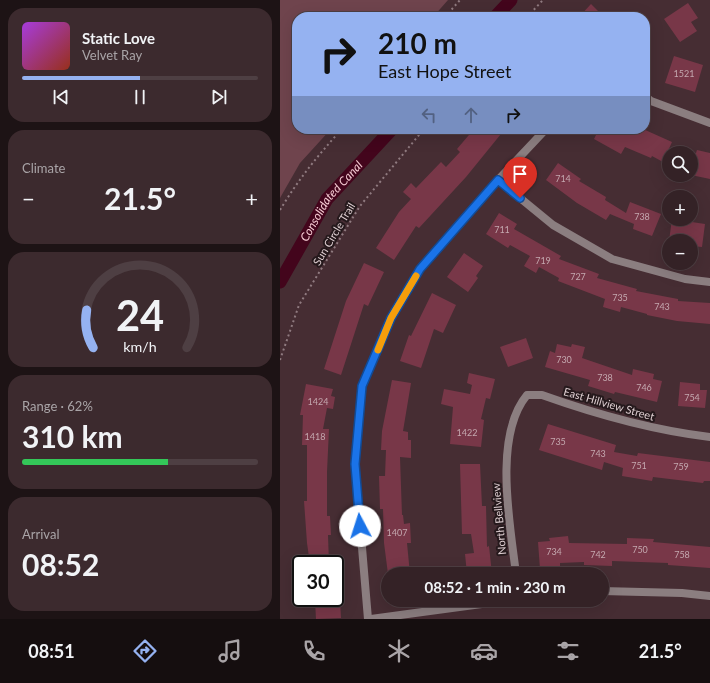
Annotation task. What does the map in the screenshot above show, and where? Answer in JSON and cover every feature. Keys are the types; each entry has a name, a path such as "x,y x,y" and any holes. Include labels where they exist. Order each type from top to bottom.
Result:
{"street":[{"path":"650,100 710,123"},
{"path":"368,619 355,464 362,386 391,318 420,269 498,180 541,134"},
{"path":"498,180 553,225 612,259 686,279 710,282"},
{"name":"East Hillview Street","path":"527,395 542,395 628,423 677,433 710,437"},
{"name":"North Bellview","path":"515,567 506,492 509,438 519,405 527,395"},
{"path":"609,591 682,593 710,596"},
{"path":"371,619 459,607"}],"path":[{"path":"449,12 460,0"},
{"path":"532,12 543,0"},
{"path":"280,210 295,185 313,160 337,134"},
{"name":"Sun Circle Trail","path":"280,360 299,305 360,206 420,134"}],"shaded area":[{"path":"280,0 448,0 437,12 292,12 292,134 326,134 300,163 280,198"}],"building":[{"path":"688,3 698,18 691,22 697,31 680,42 664,19"},
{"path":"591,4 599,12 584,12"},
{"path":"674,56 703,65 695,92 665,83"},
{"path":"650,132 672,142 670,146 662,146 662,161 652,156 651,158 625,147 621,154 594,139 596,134 650,134"},
{"path":"470,134 501,134 466,177 419,228 416,226 394,260 376,248 399,212 411,199 403,192 411,183 416,188 441,162 446,167 460,152 457,149"},
{"path":"698,150 710,153 710,179 698,176"},
{"path":"558,163 581,179 579,181 606,197 605,200 626,213 630,202 661,214 652,236 633,229 634,224 610,214 606,220 577,203 546,180"},
{"path":"499,213 517,224 514,229 561,256 559,259 599,274 597,278 637,289 636,291 678,299 678,301 710,303 710,324 677,321 647,315 621,307 620,312 603,307 605,299 558,281 559,278 539,267 536,273 524,266 530,256 510,245 508,248 486,234"},
{"path":"698,223 705,224 702,247 698,247 698,234 670,234 671,226 698,226"},
{"path":"464,253 483,266 476,276 478,278 468,292 447,277"},
{"path":"364,263 384,272 368,306 364,304 341,375 324,369 346,301"},
{"path":"432,293 456,305 443,333 434,329 421,368 400,361 409,335 411,336"},
{"path":"526,338 533,358 508,367 500,347"},
{"path":"557,344 571,347 572,344 585,347 582,358 632,375 633,369 654,374 653,379 662,381 657,402 615,392 614,394 588,386 590,380 545,367 550,351 555,353"},
{"path":"469,373 495,379 490,399 486,398 481,419 484,420 481,447 450,444 453,407 441,404 444,389 470,394 472,385 467,383"},
{"path":"392,380 411,383 403,431 408,432 408,440 411,440 411,458 400,457 402,515 404,524 410,523 411,543 407,543 409,567 387,567 384,543 383,509 380,509 379,476 385,476 386,450 381,450 382,431"},
{"path":"680,382 700,384 700,390 707,390 705,408 678,406"},
{"path":"306,384 333,389 331,396 335,397 333,409 327,408 323,429 329,429 327,516 330,516 331,535 328,535 329,555 309,555 304,501 307,501 307,445 302,445 303,415 300,415"},
{"path":"548,424 616,445 614,452 637,456 638,453 710,462 710,481 704,481 703,483 653,477 652,481 622,476 623,468 604,462 602,470 539,450"},
{"path":"460,464 480,464 482,506 486,506 487,547 489,546 491,567 466,567 465,554 474,553 471,534 462,534"},
{"path":"568,536 569,543 627,544 627,538 654,539 653,542 710,547 710,568 668,565 668,563 612,561 612,566 584,565 584,562 560,563 560,567 540,567 538,542 550,541 549,538"},
{"path":"315,607 340,607 341,618 316,619"}],"waterway":[{"name":"Consolidated Canal","path":"500,12 511,0"},
{"name":"Consolidated Canal","path":"280,282 327,199 387,134"}],"slow traffic":[{"path":"378,350 391,318 416,276"}],"route":[{"path":"360,526 355,464 362,386 391,318 420,269 468,217 498,180 520,198"}]}
